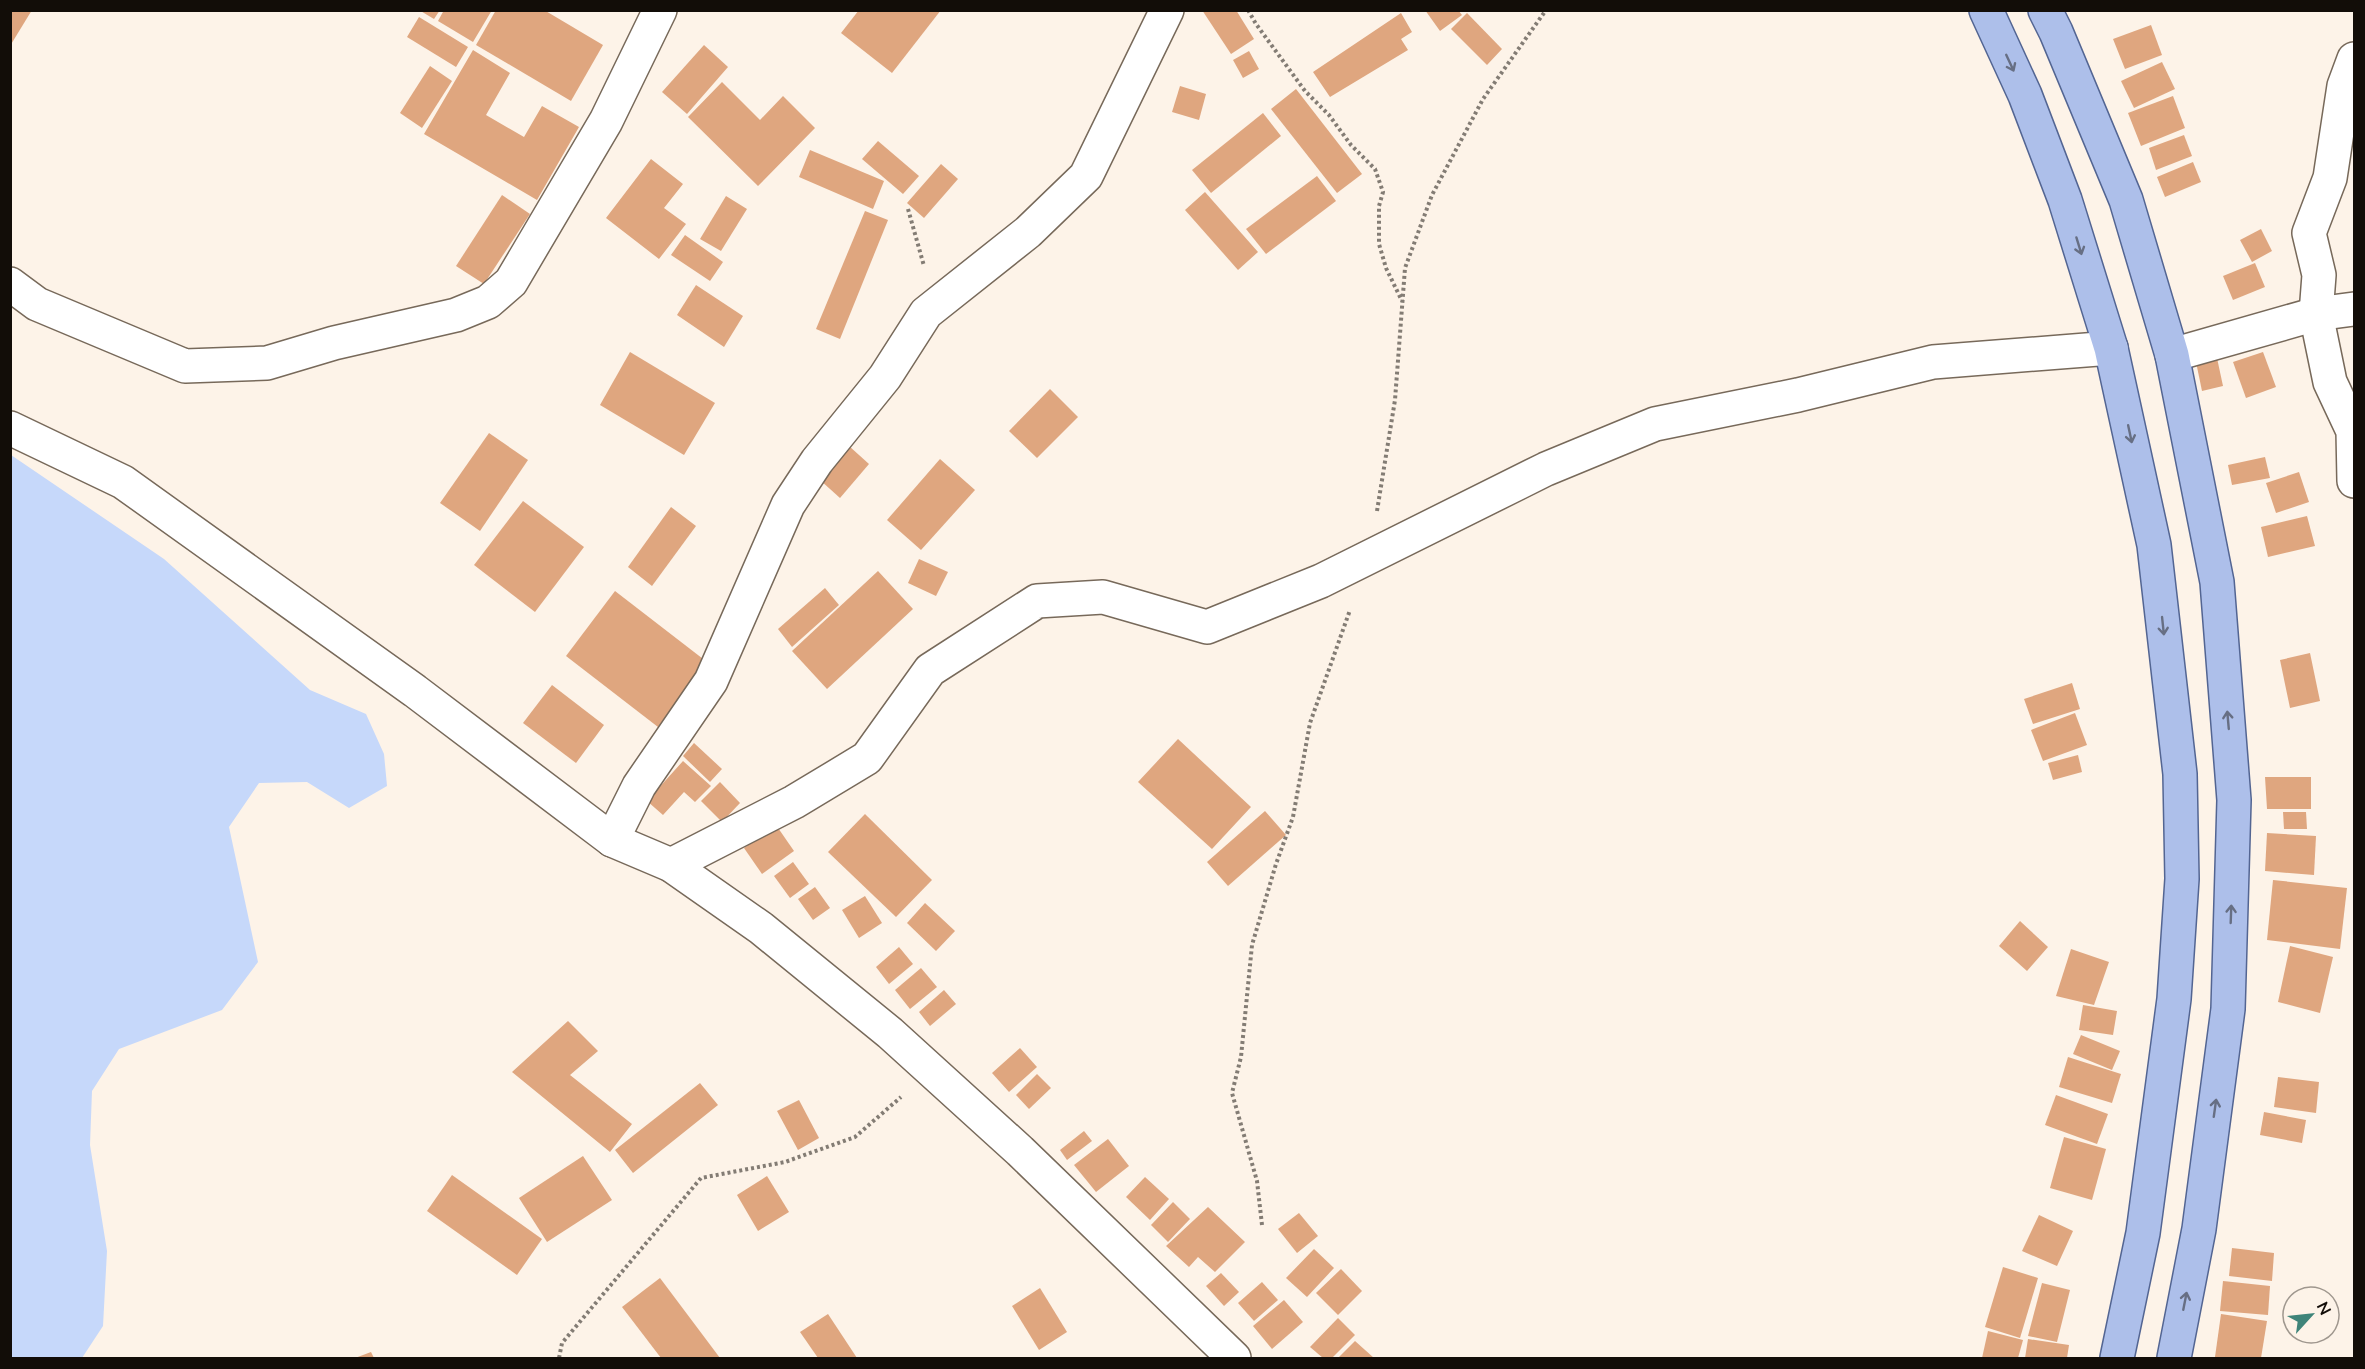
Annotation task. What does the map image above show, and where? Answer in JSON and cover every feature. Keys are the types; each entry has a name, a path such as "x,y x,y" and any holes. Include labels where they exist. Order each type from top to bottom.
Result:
{"main road":[{"path":"1986,10 2025,95 2061,190 2111,348 2154,544 2180,774 2182,879 2174,999 2142,1233 2117,1359"},
{"path":"2045,10 2126,200 2172,355 2217,582 2234,800 2228,1009 2199,1229 2174,1359"}],"street":[{"path":"10,284 37,304 185,366 267,363 334,343 456,315 488,302 511,282 606,122 660,10"},
{"path":"612,840 639,786 711,681 788,505 817,461 885,378 926,313 1029,232 1086,176 1167,10"},
{"path":"2355,59 2344,86 2330,178 2309,233 2319,275 2316,314 2330,382 2354,431 2355,481"},
{"path":"2172,355 2316,314 2355,309"},
{"path":"671,865 794,802 867,758 930,670 1037,601 1102,597 1207,627 1321,581 1546,470 1655,424 1798,396 1933,362 2111,348"},
{"path":"10,428 123,482 415,691 612,840 671,865 761,928 890,1033 1020,1151 1234,1359"}],"path":[{"path":"1248,10 1305,91 1329,115 1351,145 1375,170 1383,192 1379,206 1379,244 1386,268 1402,302"},
{"path":"908,209 924,266 928,296 926,313"},
{"path":"559,1359 562,1343 701,1178 785,1162 855,1137 932,1071"}],"water":[{"path":"11,455 164,559 310,690 366,714 384,754 387,786 349,808 307,782 259,783 229,827 258,962 222,1010 119,1049 92,1091 90,1145 107,1251 103,1326 82,1358 11,1358"}],"building":[{"path":"10,10 32,10 10,46"},
{"path":"419,10 440,10 434,19"},
{"path":"444,10 492,10 473,42 438,21"},
{"path":"496,10 544,10 603,45 571,101 476,45"},
{"path":"859,10 941,10 892,73 841,33"},
{"path":"1202,10 1236,10 1254,39 1231,54"},
{"path":"1425,10 1458,10 1462,15 1440,31"},
{"path":"1401,13 1412,32 1401,39 1408,50 1330,97 1313,72"},
{"path":"1467,13 1502,49 1487,65 1451,29"},
{"path":"419,17 468,47 456,67 407,37"},
{"path":"2151,25 2162,55 2125,69 2113,39"},
{"path":"704,45 728,67 687,114 662,92"},
{"path":"473,50 510,73 486,115 524,137 542,106 579,127 537,200 424,134"},
{"path":"1249,51 1259,69 1243,78 1233,60"},
{"path":"2162,62 2175,89 2134,108 2121,81"},
{"path":"430,66 452,81 422,128 400,113"},
{"path":"722,82 760,120 783,96 815,128 758,186 688,117"},
{"path":"1180,86 1206,94 1199,120 1172,112"},
{"path":"1296,89 1362,174 1337,193 1271,109"},
{"path":"2173,96 2185,128 2141,146 2128,113"},
{"path":"1263,113 1281,136 1211,193 1192,170"},
{"path":"2184,135 2192,156 2156,170 2149,148"},
{"path":"878,141 919,176 903,194 862,159"},
{"path":"810,150 884,181 873,209 799,177"},
{"path":"651,159 683,184 664,208 686,224 659,259 606,218"},
{"path":"2193,162 2201,182 2165,197 2157,177"},
{"path":"941,164 958,179 924,218 907,203"},
{"path":"1317,176 1336,201 1266,254 1246,229"},
{"path":"1205,192 1258,252 1238,270 1185,210"},
{"path":"502,195 530,214 484,284 456,266"},
{"path":"726,196 747,209 721,251 700,239"},
{"path":"865,211 888,220 840,339 816,329"},
{"path":"2261,229 2272,251 2252,262 2240,240"},
{"path":"685,235 723,262 710,281 671,255"},
{"path":"2255,263 2265,287 2233,300 2223,276"},
{"path":"696,285 743,316 724,347 677,315"},
{"path":"630,352 715,403 684,455 600,405"},
{"path":"2263,352 2276,387 2246,398 2233,362"},
{"path":"2217,358 2223,386 2202,391 2196,362"},
{"path":"1050,389 1078,417 1037,458 1009,431"},
{"path":"489,433 528,460 480,531 440,503"},
{"path":"849,446 869,464 840,498 820,480"},
{"path":"2265,457 2270,478 2232,485 2228,465"},
{"path":"940,459 975,490 921,550 887,520"},
{"path":"2299,472 2309,502 2276,513 2266,483"},
{"path":"523,501 584,547 535,612 474,565"},
{"path":"671,507 696,526 652,586 628,567"},
{"path":"2307,516 2315,546 2268,557 2261,527"},
{"path":"919,559 948,572 936,596 908,583"},
{"path":"878,571 913,609 827,689 792,651"},
{"path":"825,588 839,605 792,647 778,629"},
{"path":"615,591 707,662 658,727 566,656"},
{"path":"2310,653 2320,701 2290,708 2280,660"},
{"path":"2072,683 2080,709 2033,724 2024,699"},
{"path":"552,685 604,725 576,763 523,723"},
{"path":"2075,713 2087,745 2043,761 2031,730"},
{"path":"1178,739 1251,807 1212,849 1138,782"},
{"path":"694,743 722,769 710,782 683,756"},
{"path":"2078,755 2082,772 2053,780 2048,763"},
{"path":"683,761 711,786 695,802 684,792 663,815 647,801"},
{"path":"2265,777 2311,777 2311,809 2267,809"},
{"path":"720,782 740,803 722,822 701,801"},
{"path":"1265,811 1286,835 1228,886 1207,862"},
{"path":"2283,812 2306,812 2307,829 2284,829"},
{"path":"865,814 932,880 896,917 828,852"},
{"path":"776,825 794,851 762,874 744,848"},
{"path":"2267,833 2316,836 2314,875 2265,871"},
{"path":"793,862 809,884 790,898 774,876"},
{"path":"2273,880 2347,888 2340,949 2267,940"},
{"path":"815,887 830,908 813,920 798,899"},
{"path":"865,896 882,923 859,938 842,910"},
{"path":"925,903 955,931 936,951 907,923"},
{"path":"2020,921 2048,947 2027,971 1999,946"},
{"path":"2290,946 2333,957 2320,1013 2278,1002"},
{"path":"899,947 913,964 889,984 876,967"},
{"path":"2071,949 2109,962 2094,1005 2056,996"},
{"path":"921,968 937,987 910,1009 895,990"},
{"path":"944,990 956,1004 930,1026 919,1012"},
{"path":"2083,1005 2117,1011 2113,1035 2079,1030"},
{"path":"568,1021 598,1051 570,1075 632,1124 610,1152 512,1072"},
{"path":"2081,1035 2120,1051 2112,1070 2073,1054"},
{"path":"1020,1048 1037,1067 1009,1092 992,1073"},
{"path":"2068,1057 2121,1074 2112,1103 2059,1087"},
{"path":"1037,1074 1051,1088 1029,1109 1016,1095"},
{"path":"2278,1077 2319,1082 2316,1113 2274,1107"},
{"path":"700,1083 718,1105 633,1173 615,1150"},
{"path":"2056,1095 2108,1114 2097,1144 2045,1125"},
{"path":"799,1100 819,1138 798,1150 777,1111"},
{"path":"2264,1112 2306,1120 2302,1143 2260,1135"},
{"path":"1084,1131 1092,1141 1067,1160 1060,1150"},
{"path":"2064,1137 2106,1149 2092,1200 2050,1188"},
{"path":"1108,1139 1129,1166 1096,1192 1074,1165"},
{"path":"583,1156 612,1200 547,1242 519,1198"},
{"path":"452,1175 542,1239 517,1275 427,1211"},
{"path":"767,1176 789,1212 758,1231 737,1195"},
{"path":"1145,1177 1169,1199 1150,1220 1126,1197"},
{"path":"1173,1202 1190,1219 1168,1242 1151,1225"},
{"path":"1208,1207 1245,1242 1215,1272 1198,1257 1189,1267 1166,1246"},
{"path":"1299,1213 1318,1236 1297,1253 1278,1229"},
{"path":"2039,1215 2073,1231 2057,1266 2022,1251"},
{"path":"2232,1248 2274,1253 2272,1281 2229,1276"},
{"path":"1314,1249 1334,1268 1307,1297 1286,1278"},
{"path":"2003,1267 2038,1278 2020,1338 1985,1327"},
{"path":"1341,1269 1362,1291 1338,1315 1316,1293"},
{"path":"1221,1273 1239,1292 1224,1306 1206,1286"},
{"path":"660,1278 720,1358 661,1358 622,1307"},
{"path":"2223,1281 2270,1286 2268,1315 2220,1311"},
{"path":"1262,1282 1278,1300 1254,1321 1238,1303"},
{"path":"2042,1283 2070,1290 2057,1342 2028,1336"},
{"path":"1040,1288 1067,1332 1039,1350 1012,1306"},
{"path":"1284,1300 1303,1322 1272,1349 1253,1326"},
{"path":"828,1314 857,1358 818,1358 800,1332"},
{"path":"2221,1314 2267,1321 2261,1358 2215,1357"},
{"path":"1338,1318 1355,1335 1332,1358 1323,1358 1310,1347"},
{"path":"1988,1331 2023,1340 2018,1358 1982,1358"},
{"path":"2028,1339 2069,1345 2067,1358 2025,1358"},
{"path":"1355,1341 1374,1358 1338,1358"},
{"path":"371,1352 374,1358 355,1358"}]}
